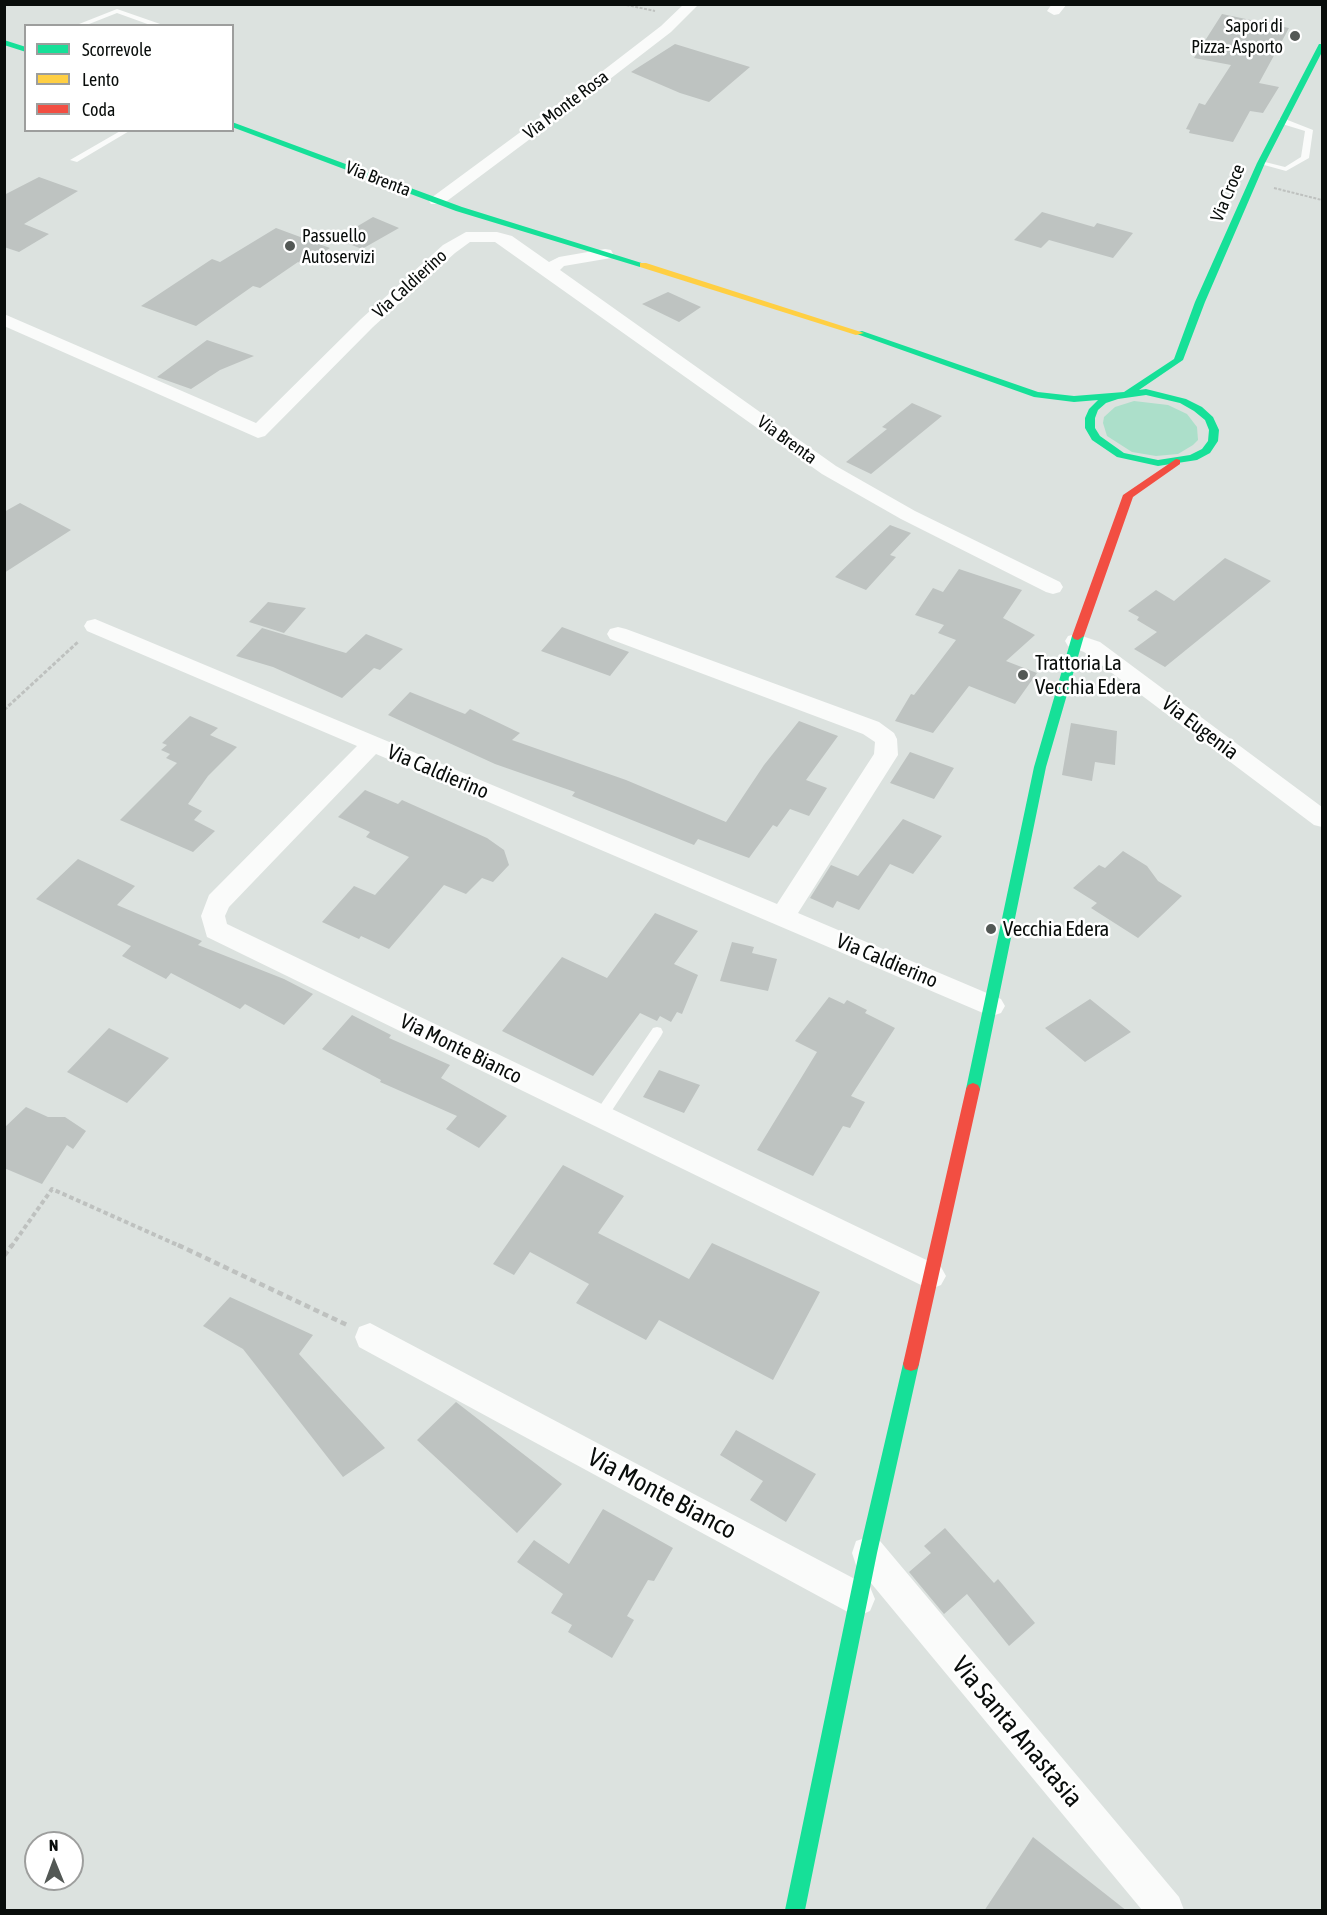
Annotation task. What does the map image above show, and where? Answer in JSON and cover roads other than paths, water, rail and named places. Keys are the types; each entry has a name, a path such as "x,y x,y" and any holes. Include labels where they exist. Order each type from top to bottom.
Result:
{"main road":[{"path":"4,42 24,50"},
{"name":"Via Croce","path":"1101,442 1090,428 1090,418 1094,409 1103,401 1122,395 1180,365 1200,302 1261,163 1323,46"},
{"name":"Via Brenta","path":"234,125 437,201 806,315 1037,395 1074,399 1122,395"},
{"path":"1079,426 1101,442 1139,461 1176,462 1193,458 1206,451 1213,441 1214,430 1198,409 1190,389"},
{"name":"Via Brenta","path":"1037,395 1062,413"},
{"path":"1122,395 1165,395 1198,409"},
{"path":"1101,442 1115,466"},
{"path":"795,1911 858,1599 992,1006 1040,767 1076,641 1126,490 1176,462"}],"street":[{"name":"Via Monte Rosa","path":"437,201 592,86 692,4"},
{"name":"Via Caldierino","path":"4,319 238,421 258,432 367,323 459,241 476,236 497,237 554,266"},
{"path":"554,266 560,240"},
{"name":"Via Brenta","path":"554,266 605,254"},
{"name":"Via Brenta","path":"554,266 829,470 908,515 1053,587"},
{"name":"Via Caldierino","path":"95,626 992,1006"},
{"path":"618,634 871,728 886,739 886,755 782,917"},
{"name":"Via Eugenia","path":"1076,641 1092,647 1323,819"},
{"name":"Via Monte Bianco","path":"372,744 218,902 213,916 216,930 931,1276"},
{"name":"Via Monte Bianco","path":"370,1337 858,1599"},
{"name":"Via Santa Anastasia","path":"868,1553 1166,1911"}],"lane":[{"path":"81,24 117,11 155,24"},
{"path":"1261,163 1286,168 1305,158 1309,130 1282,121"},
{"path":"74,160 124,132"},
{"path":"600,1117 657,1032"}],"place":[{"name":"Sapori di Pizza- Asporto","path":"1295,36"},
{"name":"Passuello Autoservizi","path":"290,246"},
{"name":"Trattoria La Vecchia Edera","path":"1023,675"},
{"name":"Vecchia Edera","path":"991,929"}]}
